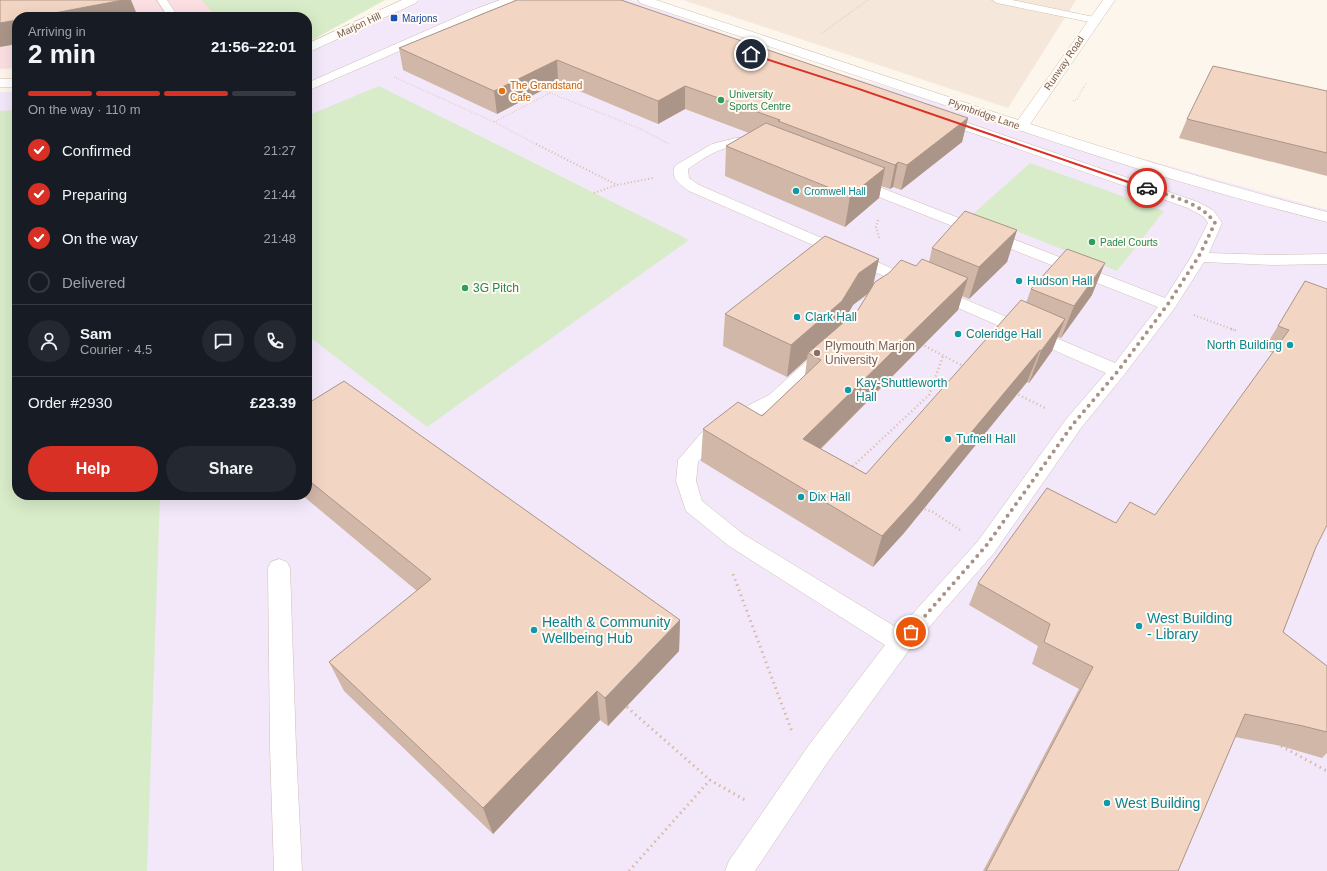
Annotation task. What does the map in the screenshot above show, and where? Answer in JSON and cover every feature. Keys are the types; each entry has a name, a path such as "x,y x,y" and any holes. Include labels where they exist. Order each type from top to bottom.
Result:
{"street":[{"name":"Marjon Hill","path":"312,47 412,0"},
{"name":"Plymbridge Lane","path":"644,0 1020,127 1129,162 1250,197 1327,217"},
{"name":"Runway Road","path":"1020,127 1109,0"},
{"path":"0,83 12,82"}],"lane":[{"path":"162,0 170,12"},
{"path":"312,84 407,44 477,12 509,0"},
{"path":"998,0 1094,20"},
{"path":"739,871 818,754 901,643 986,546 1074,423 1118,371 1168,304 1199,256 1215,223 1209,214 1193,205 933,115"},
{"path":"768,148 753,142 735,142 719,145 695,158 681,168 682,180 694,188 890,280 1118,371"},
{"path":"842,177 1168,304"},
{"path":"1199,256 1273,260 1327,259"},
{"path":"840,342 775,399 747,414 735,417 710,436 688,460 686,481 693,505 736,540 901,643"},
{"path":"279,568 283,748 288,871"}],"path":[{"path":"789,48 822,33 868,0"},
{"path":"368,61 394,77 494,122 617,185"},
{"path":"1072,101 1077,99 1088,79"},
{"path":"543,90 641,129 695,158"},
{"path":"494,122 550,93"},
{"path":"594,193 617,185 646,179 681,176"},
{"path":"878,192 880,212 876,227 890,280"},
{"path":"1168,304 1238,331"},
{"path":"915,341 970,370"},
{"path":"849,470 928,395 942,356"},
{"path":"1012,391 1074,423"},
{"path":"919,507 933,512 986,546"},
{"path":"736,540 728,559 791,729 818,754"},
{"path":"627,707 710,780 776,817"},
{"path":"1281,746 1327,771"},
{"path":"629,871 710,780"}],"shaded area":[{"path":"0,0 203,0 214,12 12,12 12,68 0,69"},
{"name":"Plymouth Marjon University","path":"421,0 631,0 829,71 1327,210 1327,871 0,871 0,92 12,92 12,500 312,500 312,46"},
{"path":"683,0 1076,0 1008,108"}],"green space":[{"path":"201,0 385,0 312,40 312,12 212,12"},
{"name":"3G Pitch","path":"379,86 689,240 427,427 312,339 312,114"},
{"path":"12,110 12,500 160,500 147,871 0,871 0,111"},
{"name":"Padel Courts","path":"1030,163 1164,211 1117,271 973,214"}],"building":[{"path":"0,0 123,0 59,12 12,12 12,21 0,23"},
{"name":"University Sports Centre","path":"517,0 621,0 968,118 907,165 898,162 895,165 778,121 780,120 685,86 658,101 557,60 494,91 399,48"},
{"path":"1213,66 1327,91 1327,153 1187,119"},
{"path":"766,123 885,168 850,196 726,146"},
{"path":"965,211 1017,230 979,267 932,248"},
{"path":"825,236 879,259 859,273 842,301 791,345 725,314"},
{"path":"1067,249 1105,263 1074,306 1031,289"},
{"path":"922,259 968,278 803,439 866,474 1021,300 1065,319 1041,351 1040,350 914,501 882,536 703,429 738,402 762,416 821,360 808,353 858,310 875,282 889,273 901,260 916,266"},
{"path":"1305,281 1327,289 1327,525 1316,547 1283,632 1327,666 1327,732 1245,714 1178,871 986,871 1093,667 1044,642 1050,624 978,583 1047,488 1116,523 1130,502 1155,515 1289,330 1278,326"},
{"name":"Health & Community Wellbeing Hub","path":"344,381 680,620 605,698 597,691 483,808 329,662 431,579 312,483 312,401"}],"way so far":[{"path":"911,632 986,546 1074,423 1118,371 1168,304 1199,256 1215,223 1209,214 1193,205 1147,188"}],"place":[{"name":"Marjons","path":"394,18"},
{"name":"The Grandstand Cafe","path":"502,91"},
{"name":"University Sports Centre","path":"721,100"},
{"name":"Cromwell Hall","path":"796,191"},
{"name":"Padel Courts","path":"1092,242"},
{"name":"Hudson Hall","path":"1019,281"},
{"name":"3G Pitch","path":"465,288"},
{"name":"Clark Hall","path":"797,317"},
{"name":"Coleridge Hall","path":"958,334"},
{"name":"North Building","path":"1290,345"},
{"name":"Plymouth Marjon University","path":"817,353"},
{"name":"Kay-Shuttleworth Hall","path":"848,390"},
{"name":"Tufnell Hall","path":"948,439"},
{"name":"Dix Hall","path":"801,497"},
{"name":"West Building - Library","path":"1139,626"},
{"name":"Health & Community Wellbeing Hub","path":"534,630"},
{"name":"West Building","path":"1107,803"}],"route":[{"path":"751,54 858,88 1045,154 1147,188"}]}
